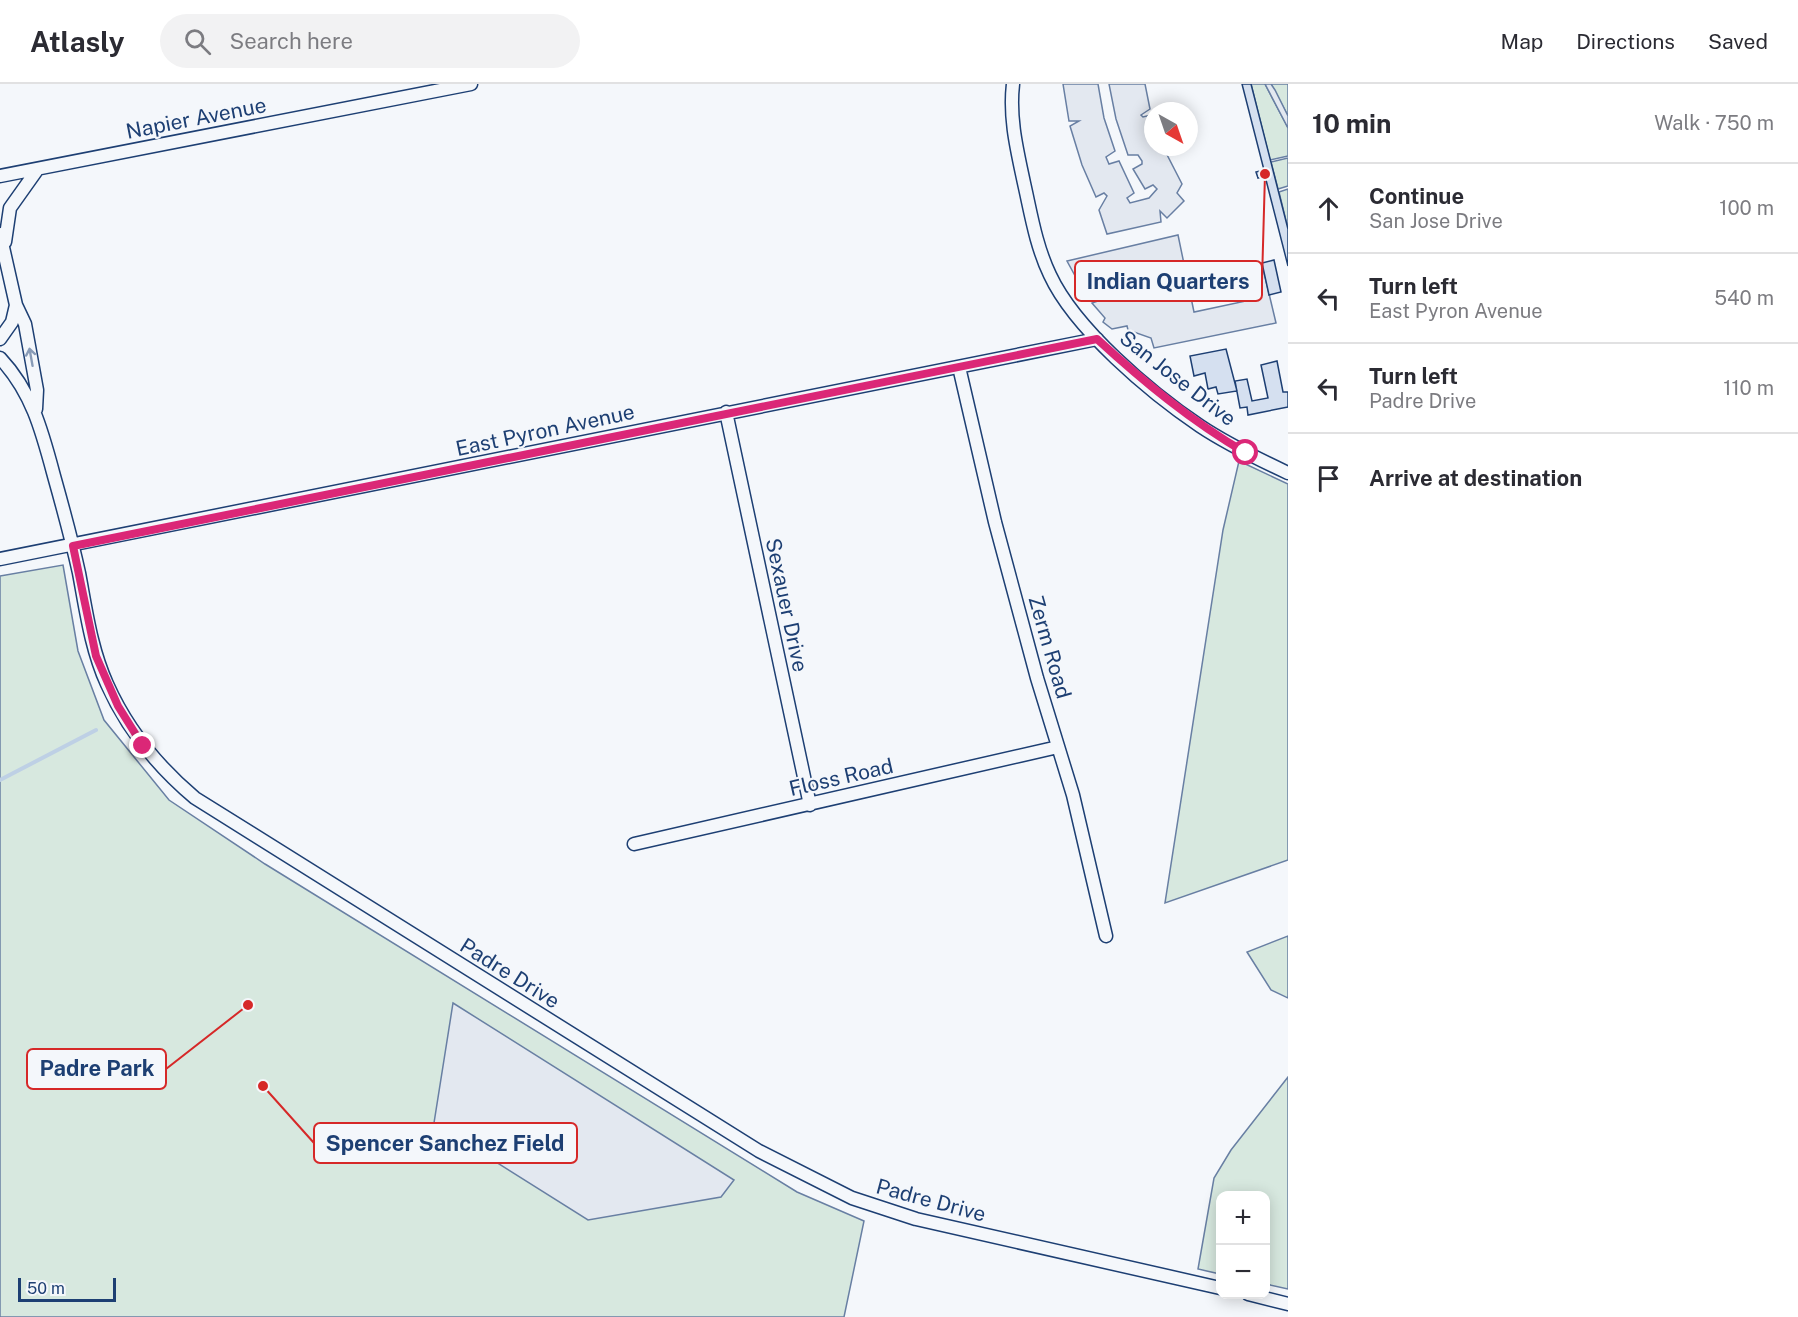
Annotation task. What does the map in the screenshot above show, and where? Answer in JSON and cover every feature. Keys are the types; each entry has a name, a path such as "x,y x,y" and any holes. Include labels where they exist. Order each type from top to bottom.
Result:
{"street":[{"name":"Napier Avenue","path":"0,176 471,84"},
{"name":"San Jose Drive","path":"1013,84 1014,134 1043,259 1058,289 1097,339 1132,372 1199,425 1246,453 1288,473"},
{"name":"Padre Drive","path":"4,246 10,208 37,170"},
{"name":"Padre Drive","path":"0,234 16,305 25,324 37,390 36,410"},
{"path":"0,339 12,322 16,305"},
{"name":"East Pyron Avenue","path":"0,560 1097,339"},
{"name":"Padre Drive","path":"0,358 13,371 36,410 73,546 96,656 118,706 157,764 195,798 749,1145 805,1176 852,1198 916,1219 1216,1287"},
{"name":"Zerm Road","path":"959,367 995,522 1073,795 1106,936"},
{"name":"Sexauer Drive","path":"726,412 810,805"},
{"name":"Floss Road","path":"634,844 1058,747"},
{"path":"1268,1299 1288,1304"}],"shaded area":[{"path":"1063,84 1098,84 1104,118 1115,151 1106,157 1109,164 1119,161 1134,193 1127,198 1130,203 1149,198 1157,189 1153,185 1145,189 1133,169 1142,164 1142,161 1138,155 1128,155 1116,119 1109,84 1145,84 1149,102 1144,102 1144,113 1141,115 1144,117 1144,156 1168,156 1182,184 1177,193 1184,201 1167,218 1160,211 1161,222 1107,234 1099,210 1107,196 1104,193 1096,197 1082,165 1070,126 1079,121 1069,121"},
{"path":"1251,84 1265,84 1288,128 1288,156 1270,160"},
{"path":"1265,84 1271,84 1275,90 1288,116 1288,128"},
{"path":"1271,84 1288,84 1288,116"},
{"path":"1288,158 1288,186 1278,189 1271,162"},
{"path":"1288,189 1288,229 1279,192"},
{"path":"1178,235 1194,312 1246,301 1240,268 1262,264 1276,323 1154,348 1151,338 1128,330 1127,326 1112,329 1103,322 1105,318 1092,303 1098,301 1097,291 1085,294 1067,261"},
{"path":"1239,461 1288,484 1288,860 1165,903 1223,530"},
{"path":"63,565 78,651 104,720 169,800 265,864 797,1192 864,1221 844,1317 0,1317 0,576"},
{"path":"1288,936 1288,998 1271,990 1247,952"},
{"path":"453,1003 734,1180 721,1197 588,1220 434,1123"},
{"path":"1288,1077 1288,1289 1270,1285 1270,1191 1216,1191 1216,1273 1198,1269 1214,1178 1231,1150"}],"building":[{"path":"1242,84 1251,84 1288,229 1288,266 1265,176 1258,178 1256,172 1264,170"},
{"path":"1274,260 1281,292 1269,295 1262,263"},
{"path":"1226,349 1237,391 1218,394 1216,387 1208,389 1205,373 1194,376 1190,356"},
{"path":"1277,361 1283,392 1288,392 1288,407 1248,415 1247,407 1240,408 1235,381 1247,379 1252,401 1268,398 1261,365"}],"waterway":[{"path":"0,780 96,730"}],"place":[{"name":"Indian Quarters","path":"1265,174"},
{"name":"Padre Park","path":"248,1005"},
{"name":"Spencer Sanchez Field","path":"263,1086"}],"route":[{"path":"143,746 118,706 96,656 73,546 726,412 1097,339 1132,372 1199,425 1246,453"}]}
